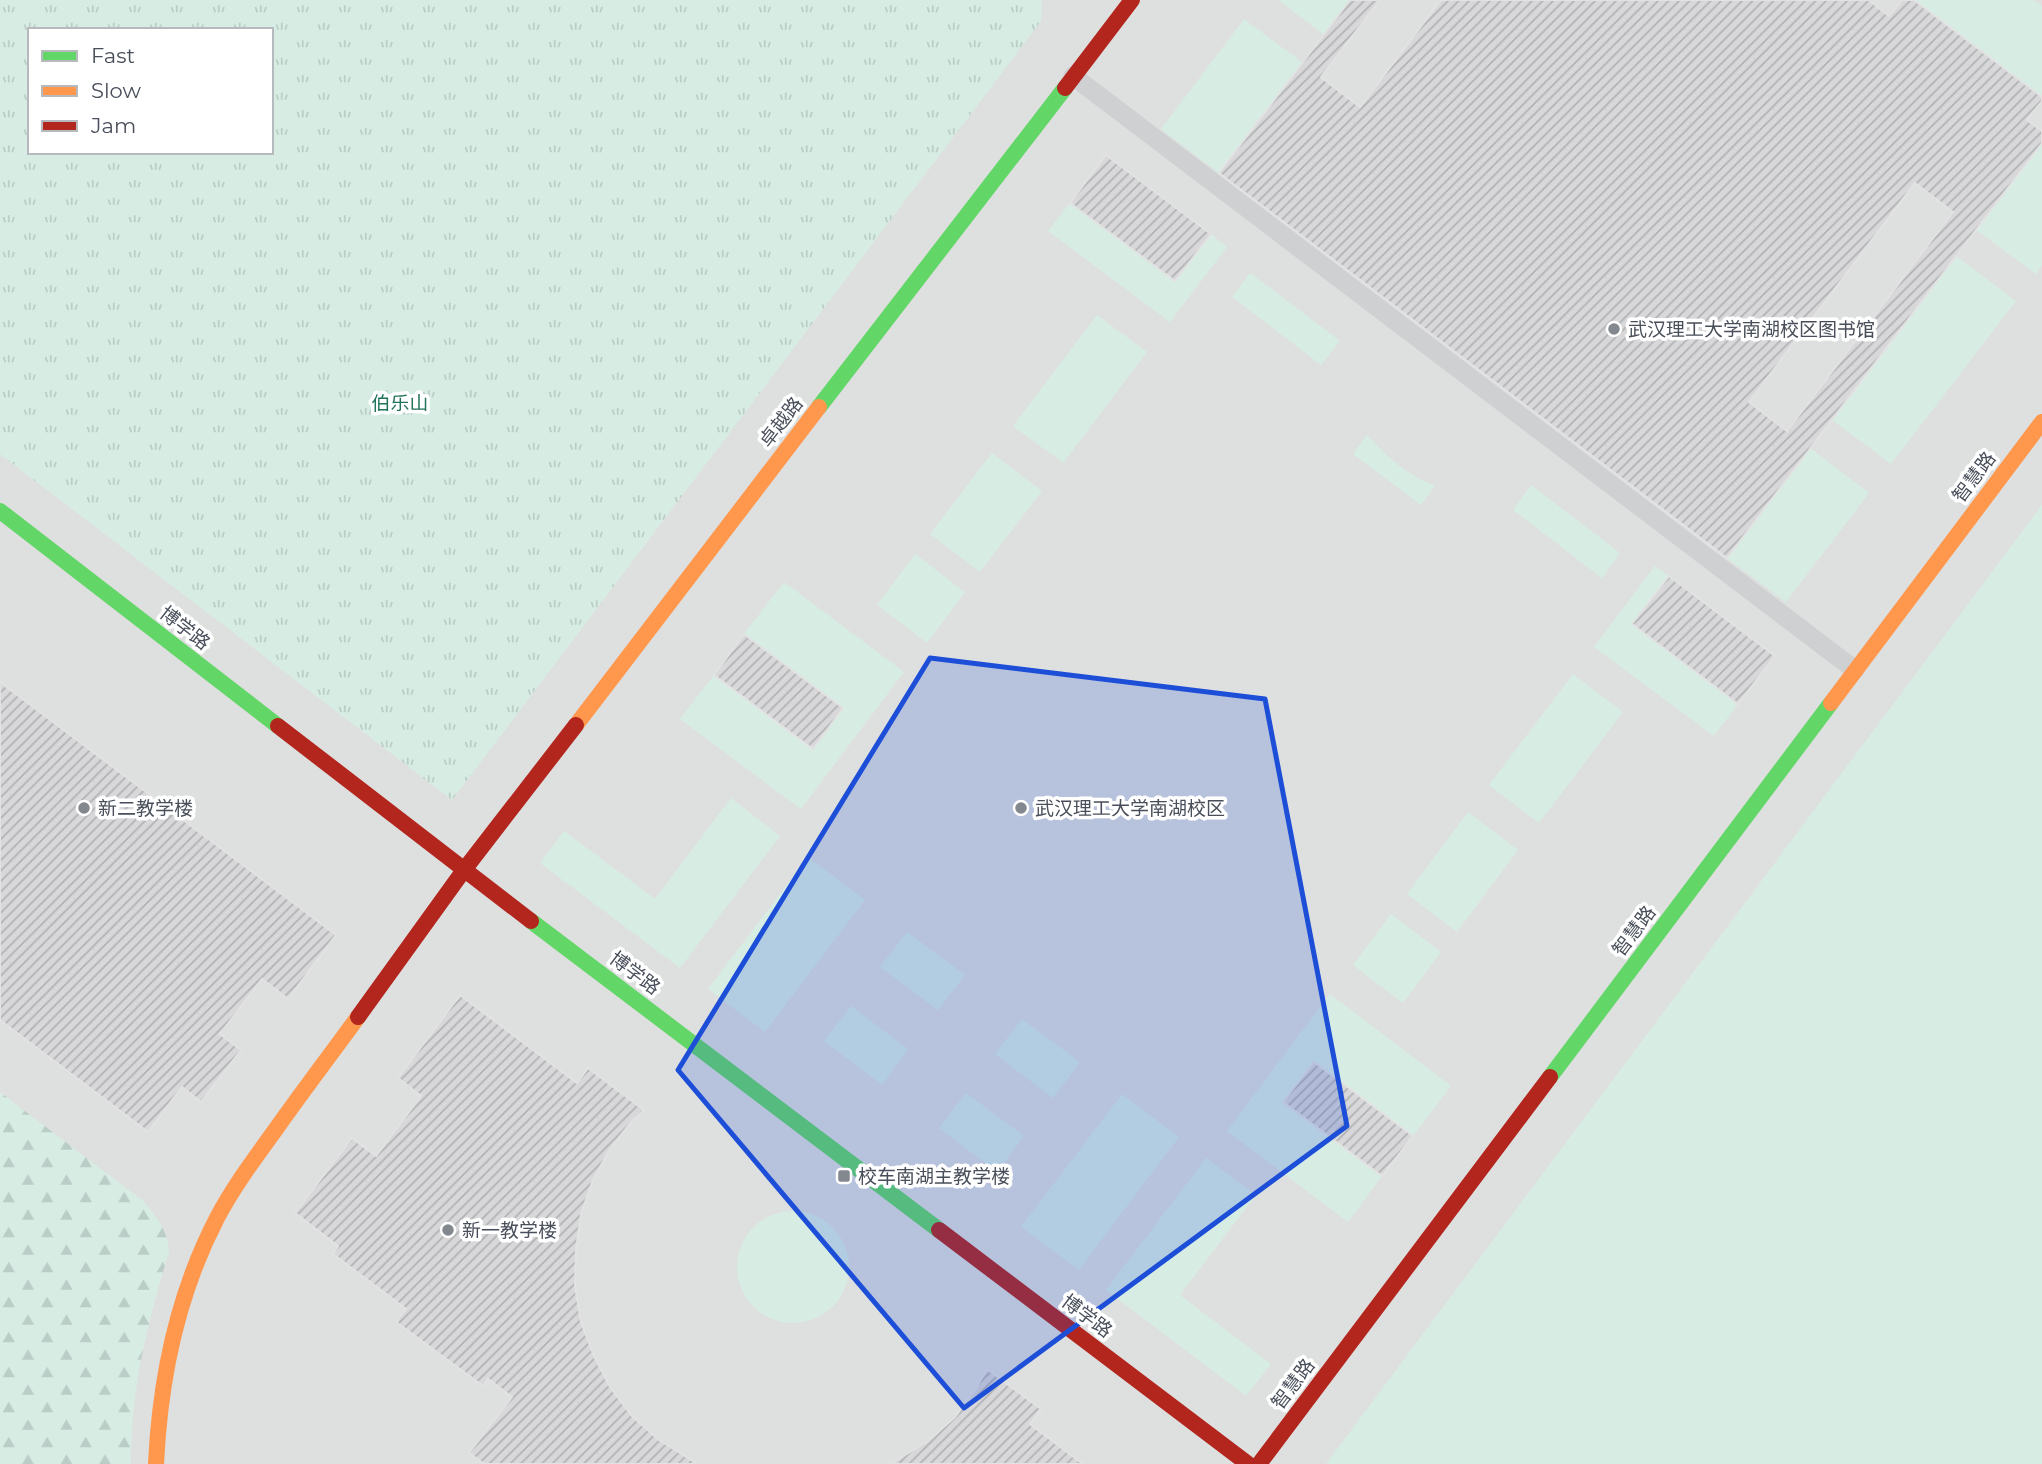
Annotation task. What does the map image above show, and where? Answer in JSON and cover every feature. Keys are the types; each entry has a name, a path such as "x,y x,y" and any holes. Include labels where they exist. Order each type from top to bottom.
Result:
{"street":[{"name":"卓越路","path":"156,1464 160,1403 175,1320 190,1272 215,1219 237,1183 464,870 1132,0"},
{"name":"智慧路","path":"1259,1464 1855,670 2040,431"},
{"name":"博学路","path":"0,511 464,870 1248,1464"}],"lane":[{"path":"1073,76 1855,670"}],"highlighted area":[{"path":"930,658 1265,699 1347,1126 964,1408 678,1070"}],"shaded area":[{"name":"武汉理工大学南湖校区","path":"0,0 2042,0 2042,1464 0,1464"}],"green space":[{"name":"伯乐山","path":"0,0 1042,0 1041,21 452,800 0,454"},
{"path":"1278,0 1351,0 1324,35"},
{"path":"1914,0 2034,0 2042,6 2042,97"},
{"path":"1244,19 1303,63 1219,173 1161,129"},
{"path":"2042,143 2042,266 2036,274 1976,230"},
{"path":"1070,203 1175,281 1211,234 1227,247 1170,322 1048,231"},
{"path":"1956,256 2016,301 1891,464 1832,420"},
{"path":"1250,273 1340,341 1321,365 1232,297"},
{"path":"1097,315 1147,352 1063,463 1013,426"},
{"path":"1367,435 1398,465 1435,486 1421,505 1353,454"},
{"path":"1810,448 1869,493 1786,602 1727,558"},
{"path":"992,453 1042,491 980,572 930,534"},
{"path":"1531,485 1620,553 1602,578 1513,510"},
{"path":"2042,505 2042,1464 1326,1464"},
{"path":"915,554 965,592 927,643 877,605"},
{"path":"1655,566 1669,576 1633,625 1738,704 1714,736 1594,647"},
{"path":"784,582 904,672 801,809 680,719 714,675 813,749 843,708 744,634"},
{"path":"1573,674 1623,712 1539,823 1489,785"},
{"path":"731,798 780,836 680,968 540,863 564,831 655,899"},
{"path":"1468,812 1518,850 1457,932 1407,894"},
{"path":"808,857 865,900 765,1032 708,989"},
{"path":"1391,914 1441,952 1403,1003 1353,965"},
{"path":"907,932 965,975 938,1010 880,967"},
{"path":"1330,994 1451,1086 1413,1136 1314,1062 1283,1102 1382,1176 1348,1222 1227,1131"},
{"path":"851,1006 908,1049 882,1085 824,1041"},
{"path":"1022,1019 1080,1062 1053,1098 995,1054"},
{"path":"0,1092 143,1201 164,1231 169,1252 147,1331 137,1383 131,1464 0,1464"},
{"path":"966,1093 1024,1136 997,1172 939,1128"},
{"path":"1122,1094 1179,1137 1079,1270 1021,1227"},
{"path":"1206,1158 1256,1195 1180,1295 1271,1364 1246,1396 1106,1290"},
{"path":"793,1211 814,1216 832,1228 844,1246 849,1267 844,1288 832,1306 814,1318 793,1323 772,1318 754,1306 742,1288 737,1267 742,1246 754,1228 772,1216"}],"building":[{"name":"武汉理工大学南湖校区图书馆","path":"1350,0 1380,0 1321,77 1360,107 1441,0 1869,0 1889,16 1902,0 1914,0 2042,97 2042,101 2027,120 2042,131 2042,143 1727,558 1219,173","holes":["1915,183 1953,212 1787,431 1749,402"]},
{"path":"1106,155 1211,234 1175,281 1070,203"},
{"path":"1669,576 1775,656 1738,704 1632,624"},
{"path":"744,634 843,708 813,749 714,675"},
{"name":"新二教学楼","path":"0,682 336,935 288,999 262,979 220,1034 241,1050 201,1102 182,1087 148,1132 0,1020"},
{"name":"新一教学楼","path":"460,995 577,1083 588,1068 644,1110 610,1149 593,1180 581,1214 575,1286 581,1322 610,1387 632,1416 659,1440 698,1464 484,1464 469,1453 512,1397 488,1379 483,1386 396,1322 406,1309 333,1254 338,1246 295,1213 352,1138 376,1156 421,1096 398,1078"},
{"path":"1314,1062 1413,1136 1382,1176 1283,1102"},
{"path":"987,1369 1041,1409 1030,1424 1083,1464 890,1464 928,1441 955,1417"}],"traffic: fast":[{"path":"819,407 1065,88"},
{"path":"0,511 278,726"},
{"path":"1550,1077 1831,703"},
{"path":"531,921 939,1230"}],"traffic: slow":[{"path":"576,725 819,407"},
{"path":"1831,703 2042,422"},
{"path":"156,1464 162,1400 173,1337 203,1247 245,1172 358,1017"}],"traffic: jam":[{"path":"1065,88 1132,0"},
{"path":"358,1017 464,870 576,725"},
{"path":"278,726 531,921"},
{"path":"1259,1464 1550,1077"},
{"path":"939,1230 1248,1464"}],"place":[{"name":"武汉理工大学南湖校区图书馆","path":"1614,329"},
{"name":"新二教学楼","path":"84,808"},
{"name":"武汉理工大学南湖校区","path":"1021,808"},
{"name":"校车南湖主教学楼","path":"844,1176"},
{"name":"新一教学楼","path":"448,1230"}]}
